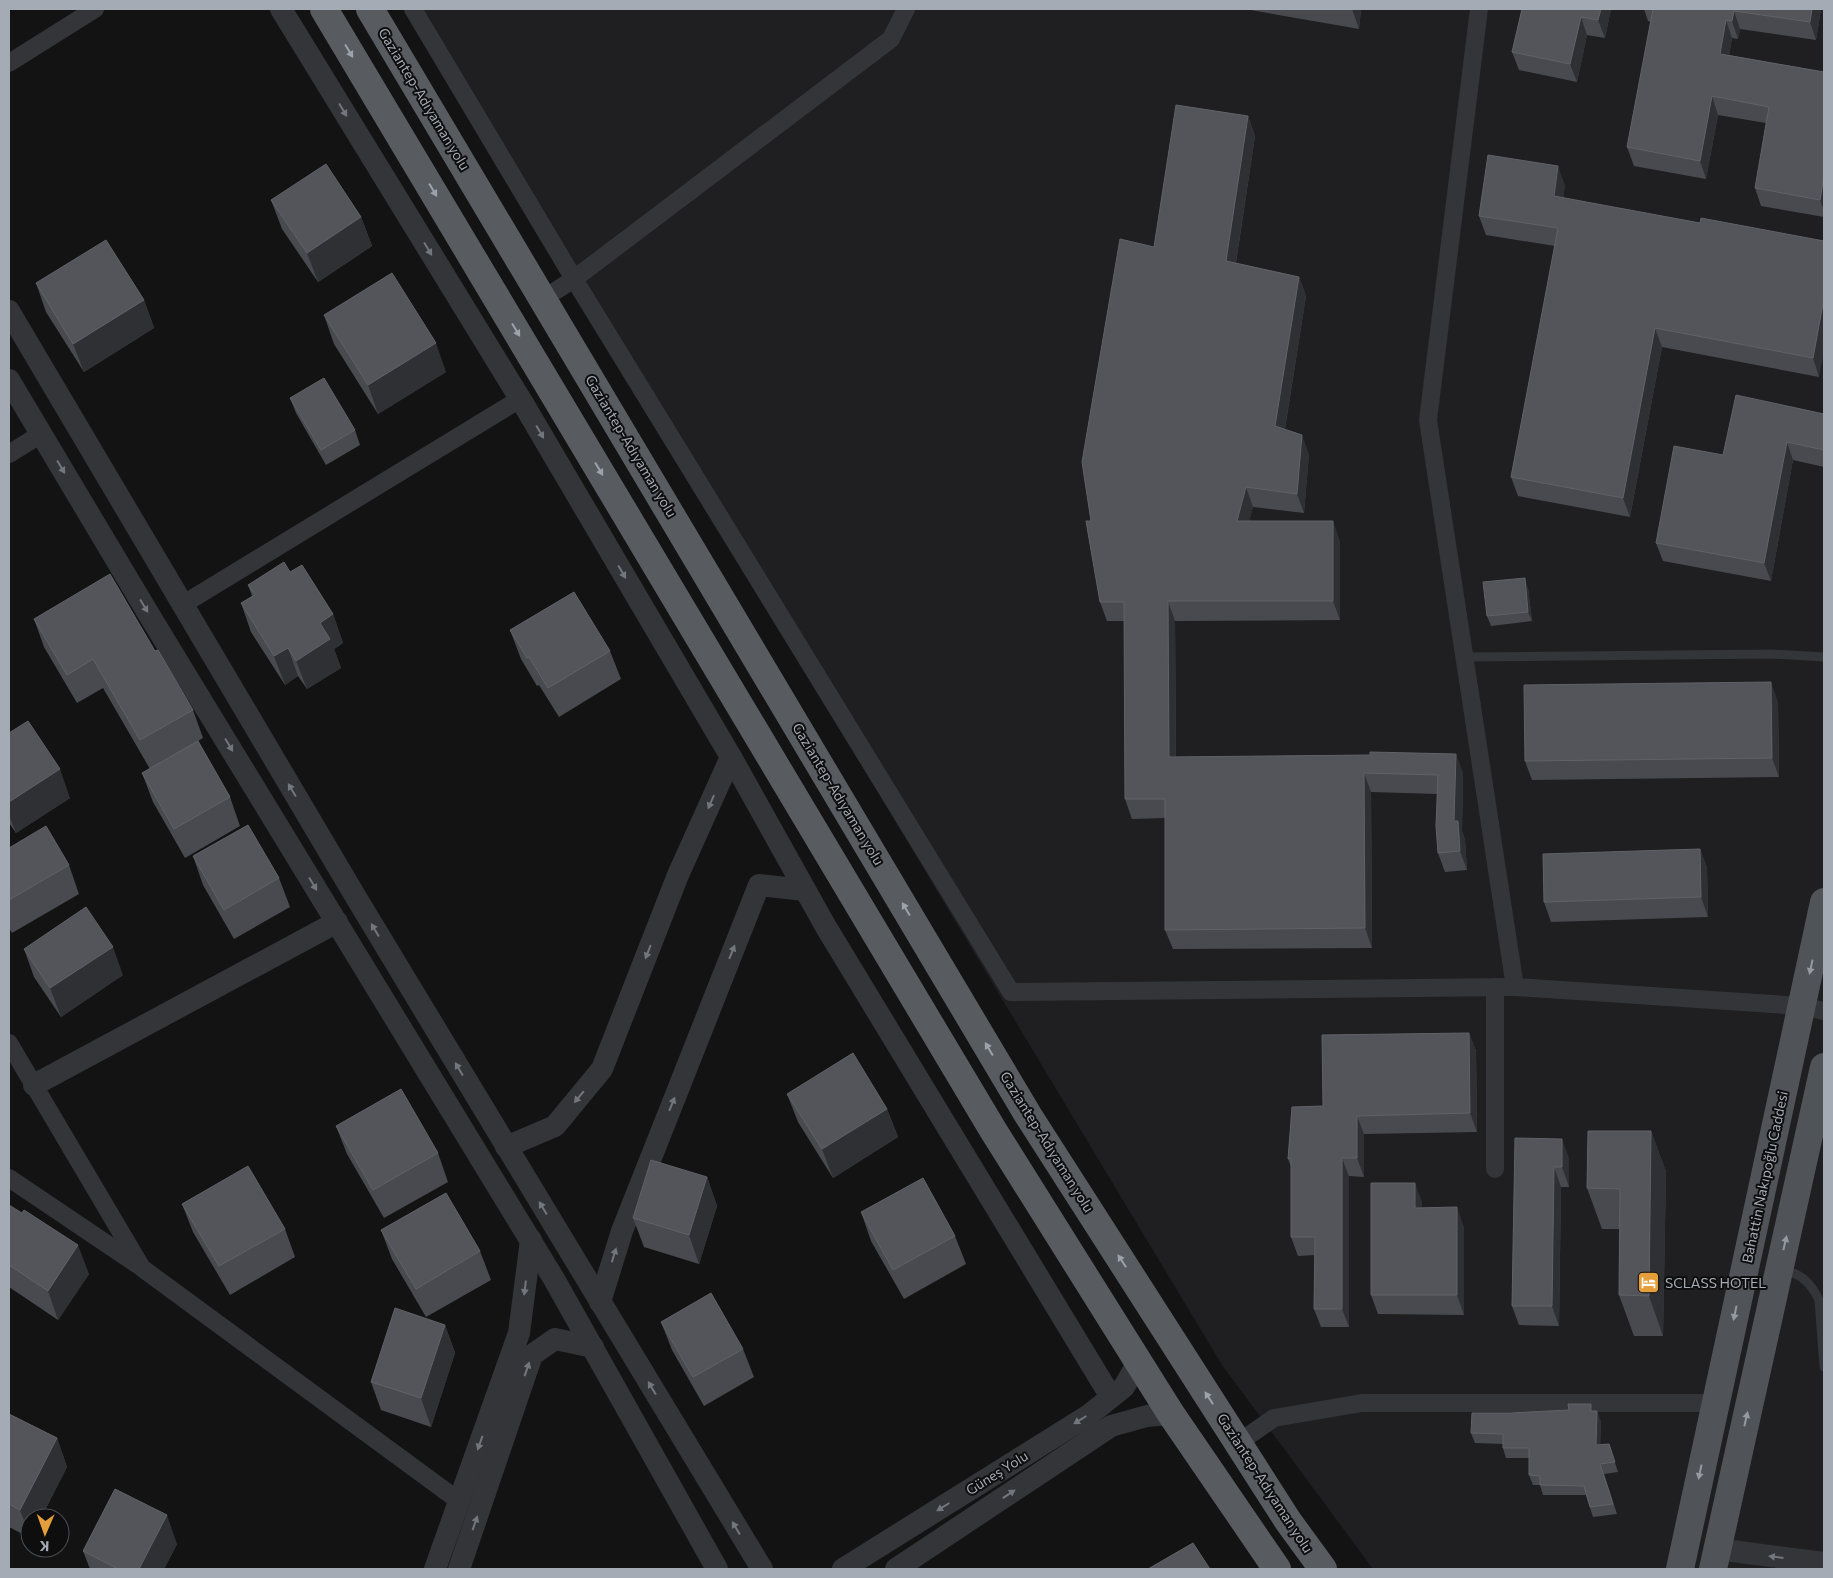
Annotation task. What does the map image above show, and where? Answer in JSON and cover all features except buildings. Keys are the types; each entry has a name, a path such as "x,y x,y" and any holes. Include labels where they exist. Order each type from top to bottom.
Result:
{"highway":[{"path":"324,9 993,1130 1171,1414 1277,1569"},
{"name":"Gaziantep-Adıyaman yolu","path":"370,9 1028,1114 1288,1521 1324,1569"}],"main road":[{"name":"Bahattin Nakıpoğlu Caddesi","path":"1680,1569 1715,1403 1813,1008 1824,902"},
{"path":"1715,1559 1823,1081"}],"street":[{"path":"9,63 96,9"},
{"path":"281,9 520,399 731,758 826,927 1112,1397"},
{"path":"413,9 574,279 1010,992 1516,987 1813,1008"},
{"path":"543,299 574,279 891,39 906,9"},
{"path":"1479,9 1428,420 1516,987"},
{"path":"9,311 182,605 506,1147 762,1569"},
{"path":"9,380 156,627 531,1240 717,1569"},
{"path":"182,605 520,399"},
{"path":"9,454 41,434"},
{"path":"506,1147 555,1126 602,1069 678,875 731,758"},
{"path":"600,1302 622,1231 759,885 805,890"},
{"path":"34,1085 336,922"},
{"path":"1495,987 1495,1169"},
{"path":"9,1043 142,1268"},
{"path":"9,1178 142,1268 459,1502"},
{"path":"435,1569 519,1333 531,1240"},
{"path":"459,1569 532,1355 555,1339 593,1347"},
{"name":"Güneş Yolu","path":"843,1569 1089,1415 1124,1387 1138,1362"},
{"path":"1238,1443 1274,1418 1362,1403 1715,1403"},
{"name":"Güneş Yolu","path":"896,1569 1111,1426 1147,1416 1171,1414"},
{"path":"1715,1559 1824,1563"}],"lane":[{"path":"1465,657 1772,654 1824,657"},
{"path":"1779,1270 1802,1277 1815,1291 1819,1300 1824,1367"}],"shaded area":[{"path":"407,9 1824,9 1824,1569 1373,1569 1222,1365"}],"place":[{"name":"SCLASS HOTEL","path":"1649,1283"}]}
